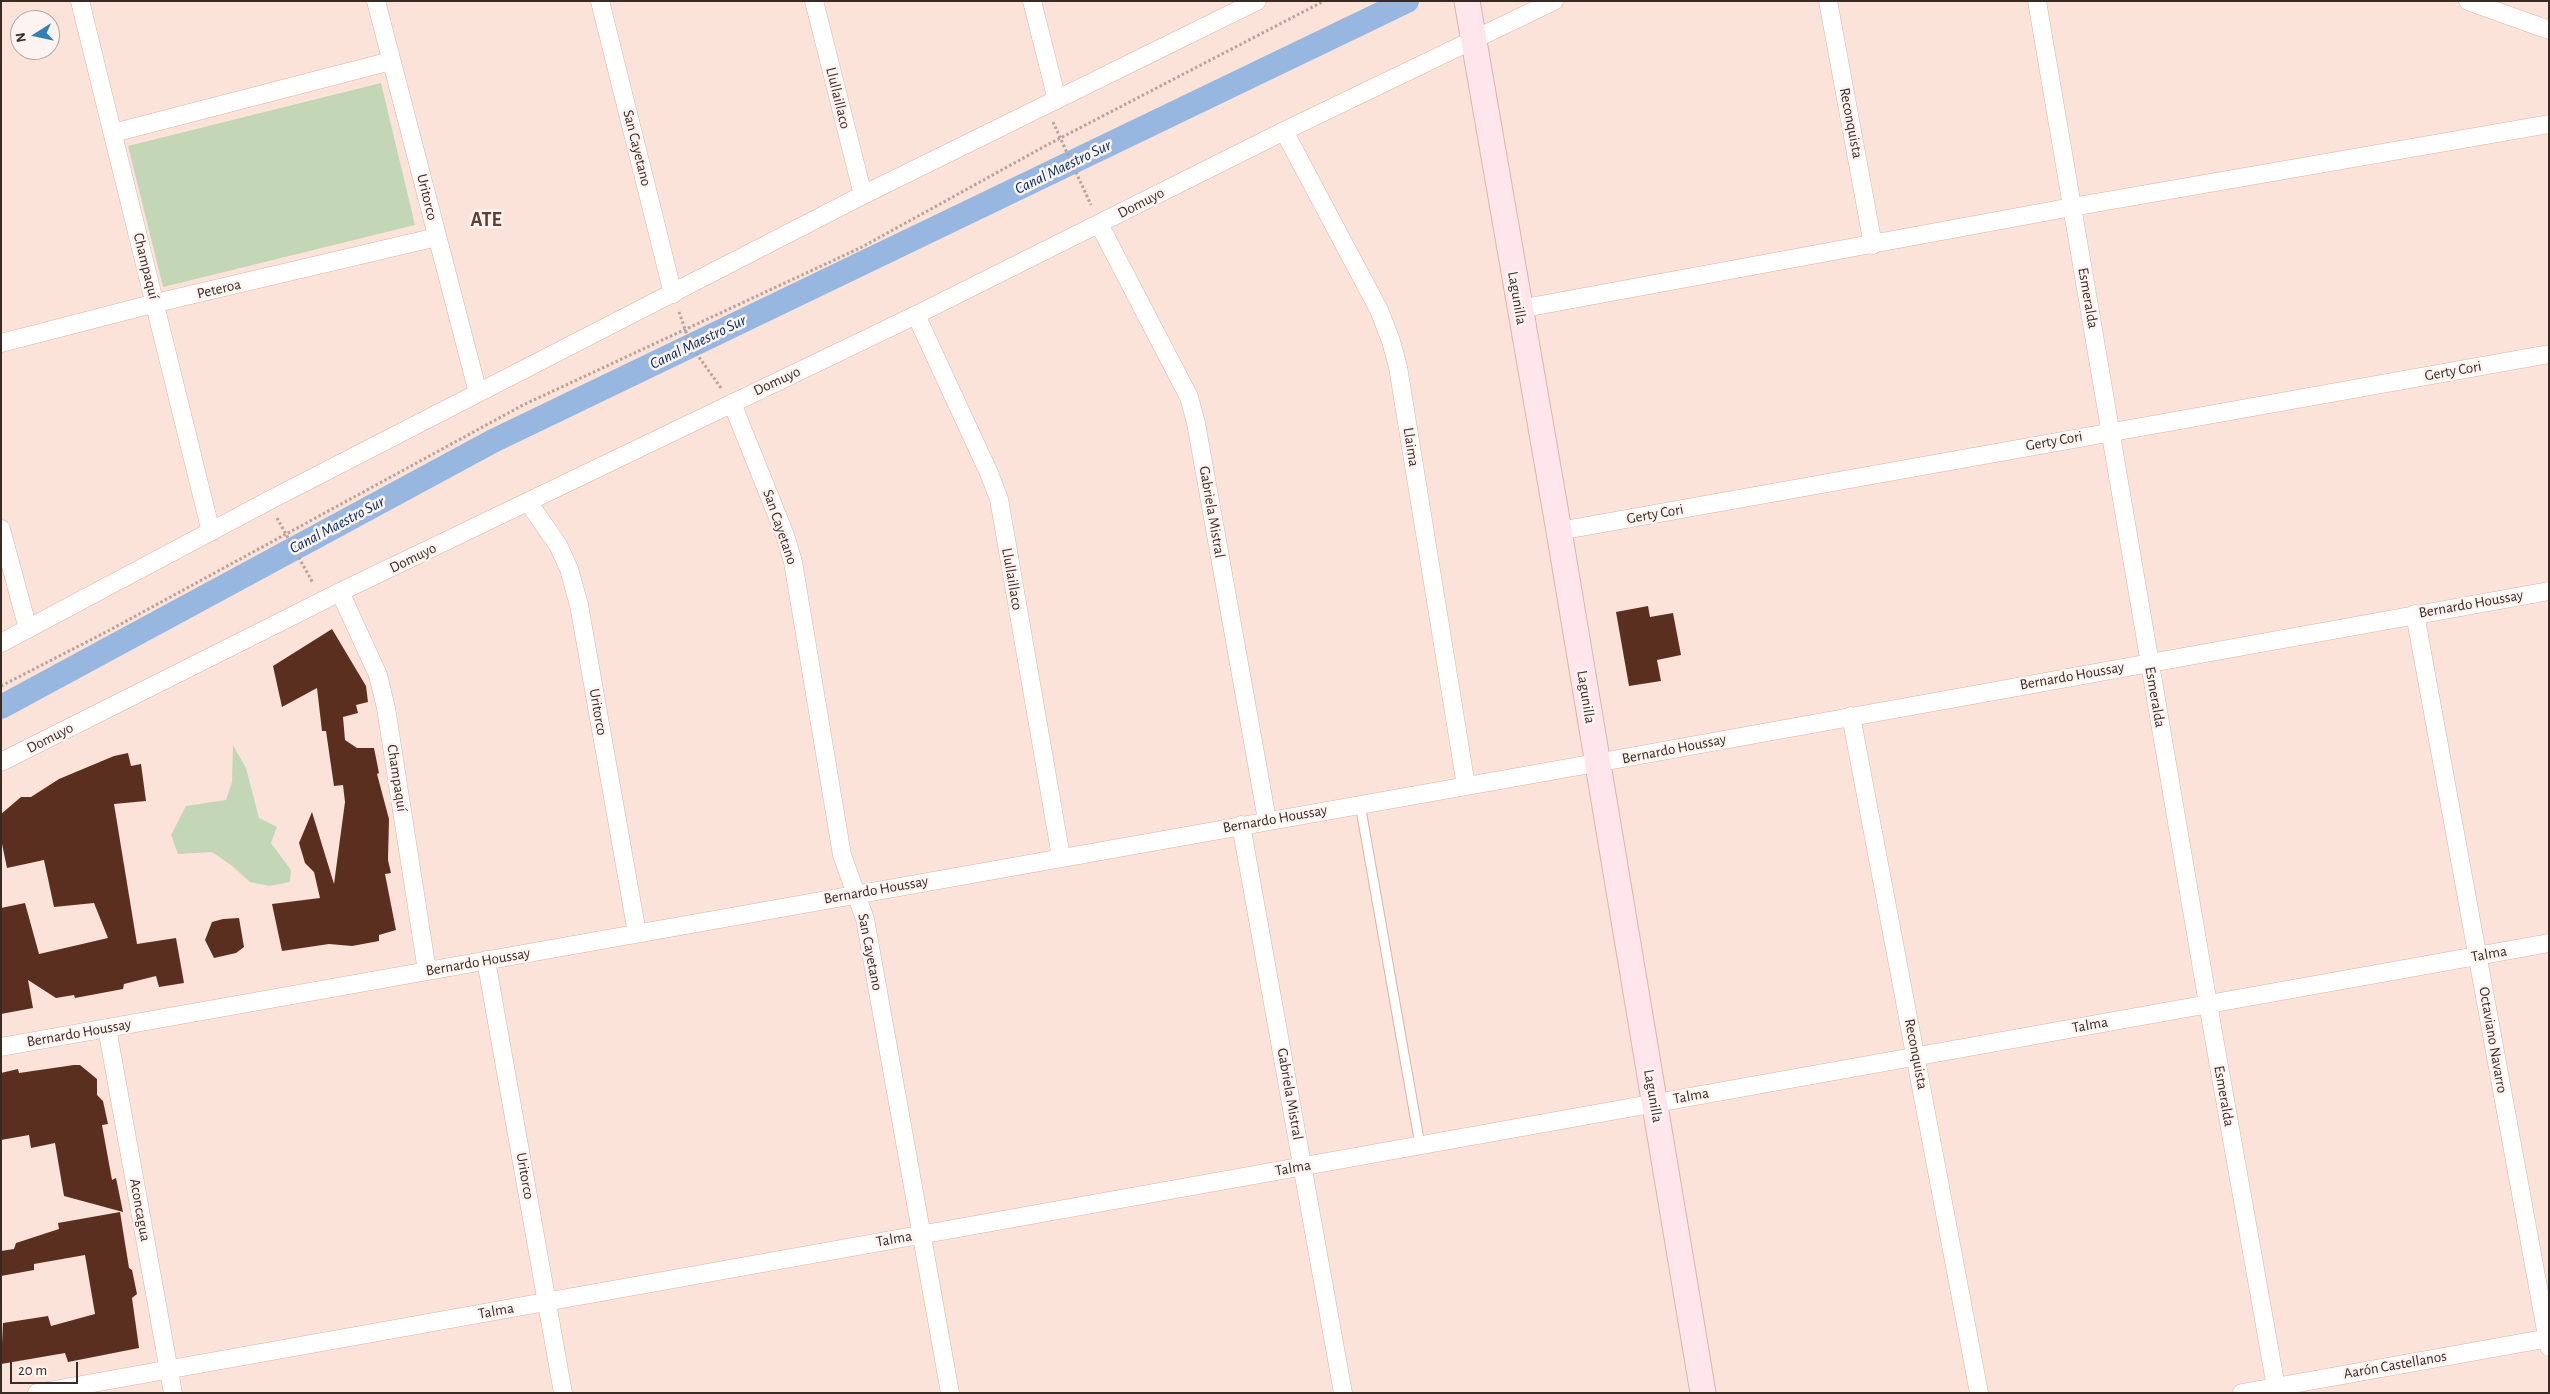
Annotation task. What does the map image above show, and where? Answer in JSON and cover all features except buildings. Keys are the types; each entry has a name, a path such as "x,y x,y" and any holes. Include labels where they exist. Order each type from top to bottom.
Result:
{"main road":[{"name":"Lagunilla","path":"1467,1 1559,531 1596,763 1703,1393"}],"street":[{"name":"Champaquí","path":"80,1 211,532"},
{"name":"Uritorco","path":"376,1 478,393"},
{"name":"San Cayetano","path":"600,1 673,294"},
{"name":"Llullaillaco","path":"814,1 863,195"},
{"path":"1032,1 1057,100"},
{"path":"1,643 478,393 863,195 1257,1"},
{"name":"Domuyo","path":"1,762 340,592 916,315 1284,131 1554,1"},
{"name":"Reconquista","path":"1828,1 1873,245"},
{"name":"Esmeralda","path":"2037,1 2208,1004 2277,1390"},
{"path":"2468,1 2549,30"},
{"path":"114,133 391,60"},
{"path":"1519,309 2072,207 2549,124"},
{"name":"Llaima","path":"1284,131 1379,310 1391,341 1398,367 1466,786"},
{"name":"Gabriela Mistral","path":"1099,224 1189,397 1196,424 1267,820"},
{"name":"Peteroa","path":"1,343 156,303 437,237"},
{"name":"Llullaillaco","path":"916,315 989,473 998,499 1060,857"},
{"name":"Gerty Cori","path":"1559,531 2549,354"},
{"name":"San Cayetano","path":"732,403 785,535 793,562 842,854 865,918 950,1393"},
{"name":"Uritorco","path":"528,502 558,545 569,569 579,605 637,933"},
{"path":"1,529 28,629"},
{"name":"Bernardo Houssay","path":"1,1047 2549,591"},
{"name":"Champaquí","path":"340,592 378,675 386,708 427,971"},
{"name":"Octaviano Navarro","path":"2415,614 2548,1341"},
{"name":"Reconquista","path":"1851,716 1917,1056 1979,1393"},
{"name":"Gabriela Mistral","path":"1240,825 1343,1393"},
{"name":"Talma","path":"37,1393 2549,943"},
{"name":"Uritorco","path":"486,960 563,1393"},
{"name":"Aconcagua","path":"107,1028 172,1393"},
{"name":"Aarón Castellanos","path":"2242,1393 2277,1390 2548,1341"}],"lane":[{"path":"1360,804 1420,1145"}],"path":[{"path":"1,686 523,405 862,247 1060,138 1324,1"},
{"path":"1060,138 1081,183"},
{"path":"673,294 691,346 732,403"},
{"path":"286,534 303,564"}],"green space":[{"path":"381,83 415,225 163,287 128,146"},
{"path":"233,745 246,768 259,818 277,827 271,843 291,870 290,882 269,886 250,882 231,865 212,852 178,854 171,835 186,806 226,800 232,782"}],"waterway":[{"name":"Canal Maestro Sur","path":"1,707 493,441 1407,1"}],"district":[{"name":"ATE","path":"486,220"}]}
